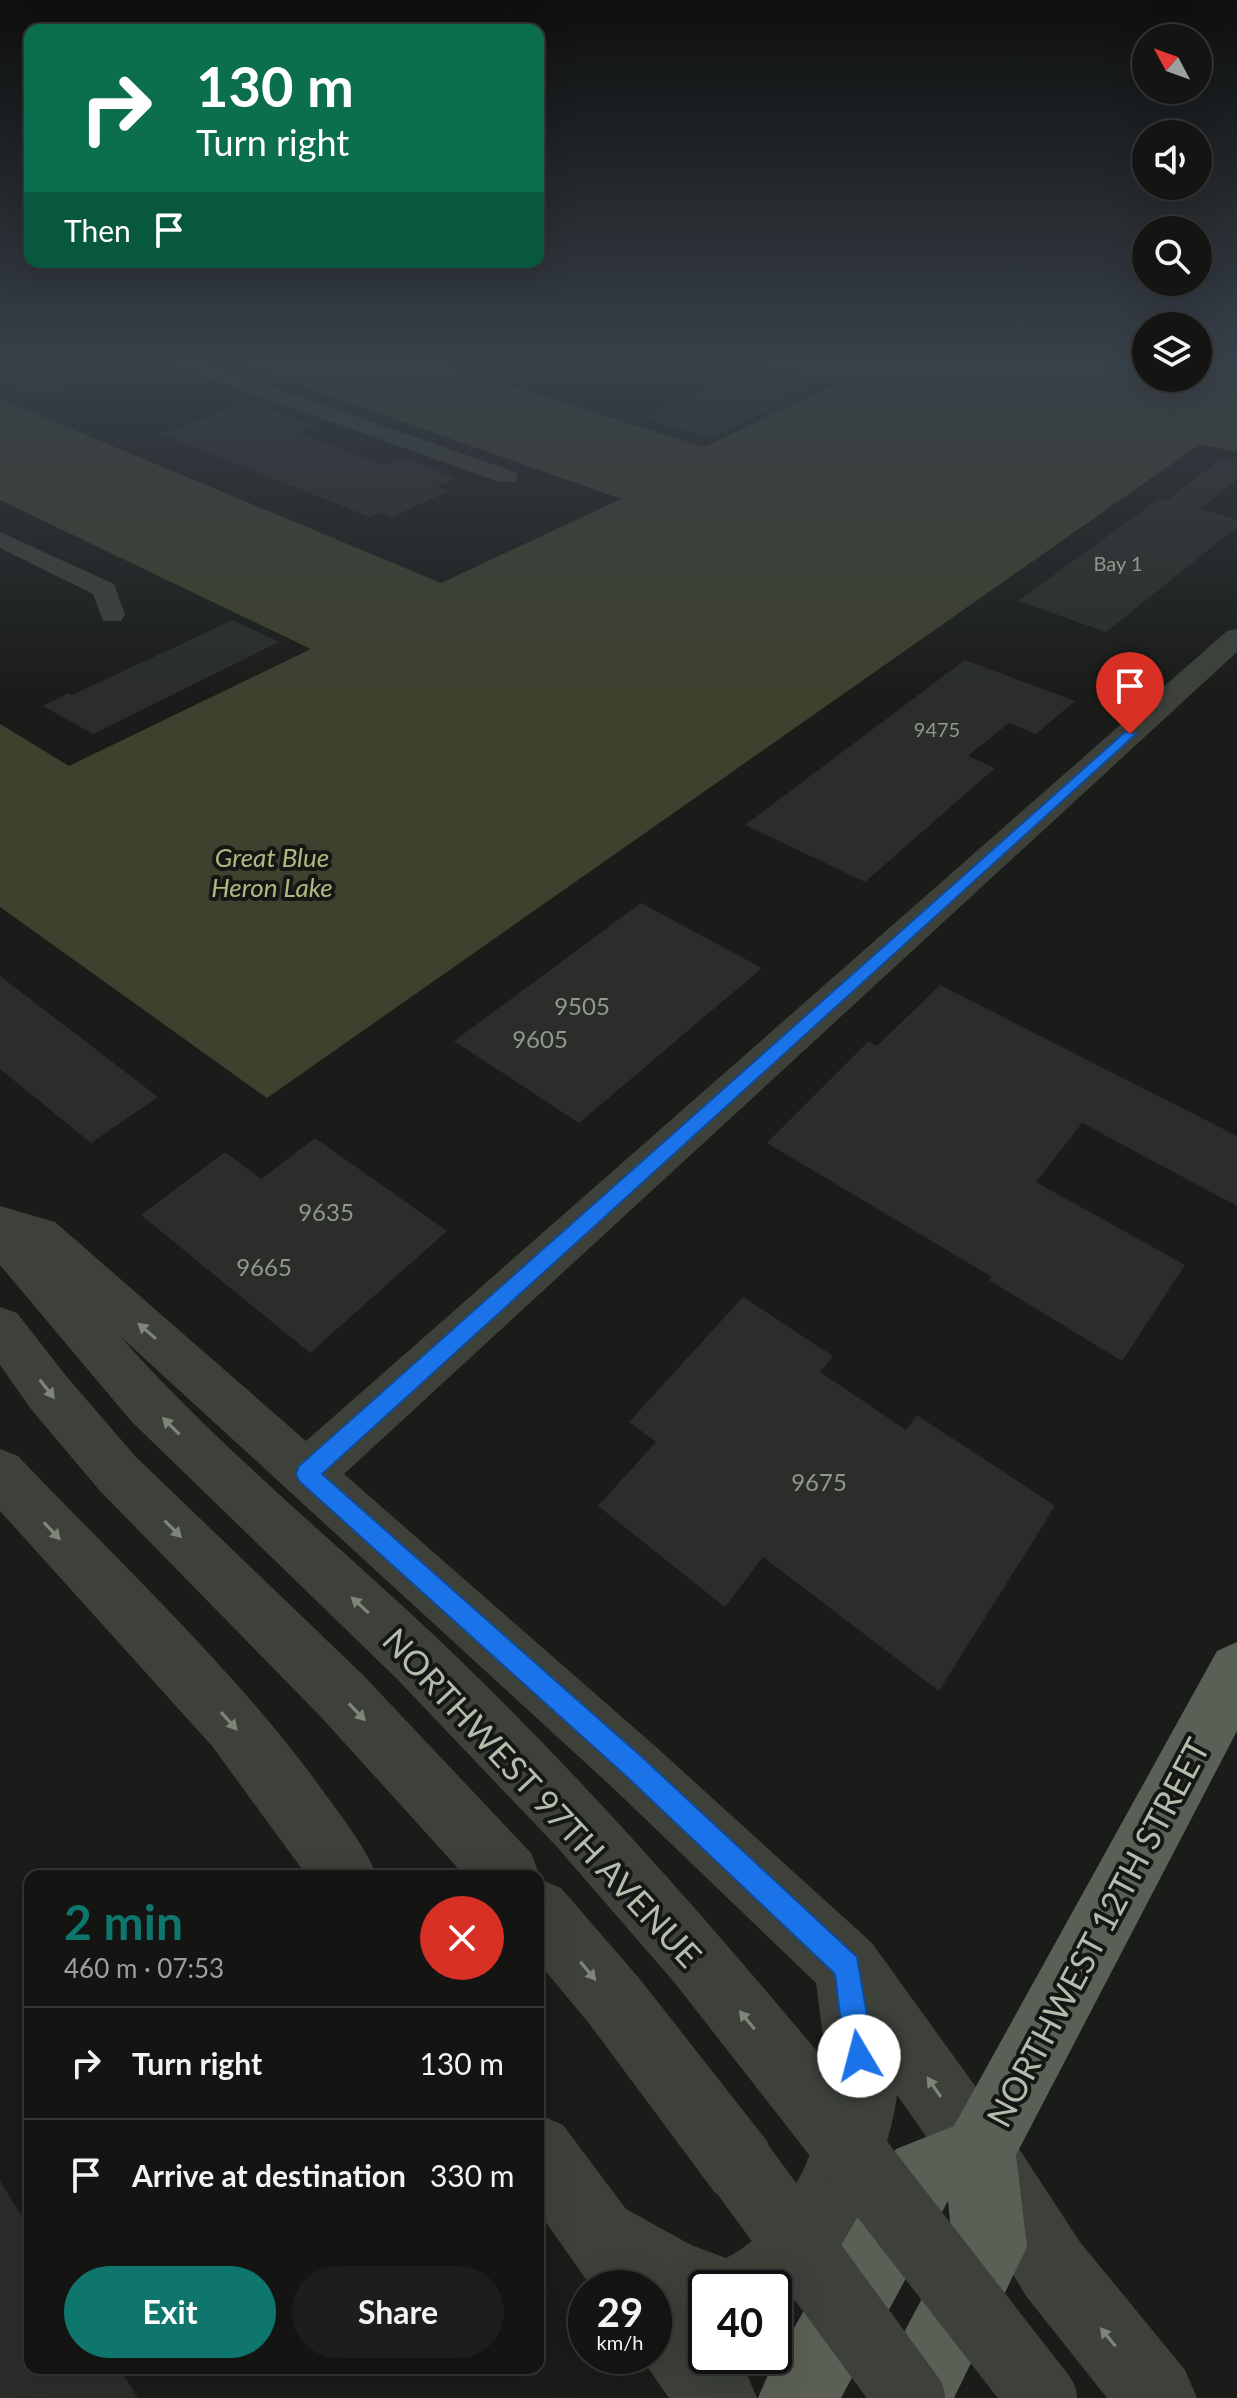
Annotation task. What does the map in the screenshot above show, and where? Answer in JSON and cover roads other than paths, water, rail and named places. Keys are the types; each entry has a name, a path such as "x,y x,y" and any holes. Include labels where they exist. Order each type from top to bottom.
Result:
{"main road":[{"name":"NORTHWEST 12TH STREET","path":"911,2398 990,2247 979,2151 1237,1671"},
{"name":"NORTHWEST 12TH STREET","path":"798,2398 922,2175 979,2151"}],"street":[{"path":"484,469 507,477"},
{"path":"0,539 105,590 112,615"},
{"path":"307,1474 1237,637"},
{"path":"0,1224 39,1235 622,1756 848,1967 979,2151 1053,2269 1157,2398"},
{"name":"NORTHWEST 97TH AVENUE","path":"0,1233 149,1405 407,1649 579,1825 697,1959 796,2081 1042,2398"},
{"path":"0,1327 49,1393 118,1474 342,1696 502,1870"},
{"path":"0,1473 233,1725 277,1780 341,1870"},
{"path":"544,1918 624,2013 911,2398"},
{"path":"775,2270 796,2250 826,2197 859,2111 863,2085 848,1967"},
{"path":"544,2158 619,2260 688,2282"},
{"path":"672,2335 717,2398"}],"water":[{"name":"Great Blue Heron Lake","path":"0,469 168,469 441,583 621,499 536,469 1164,469 267,1098 0,907 0,724 69,766 311,649 0,500"}]}
